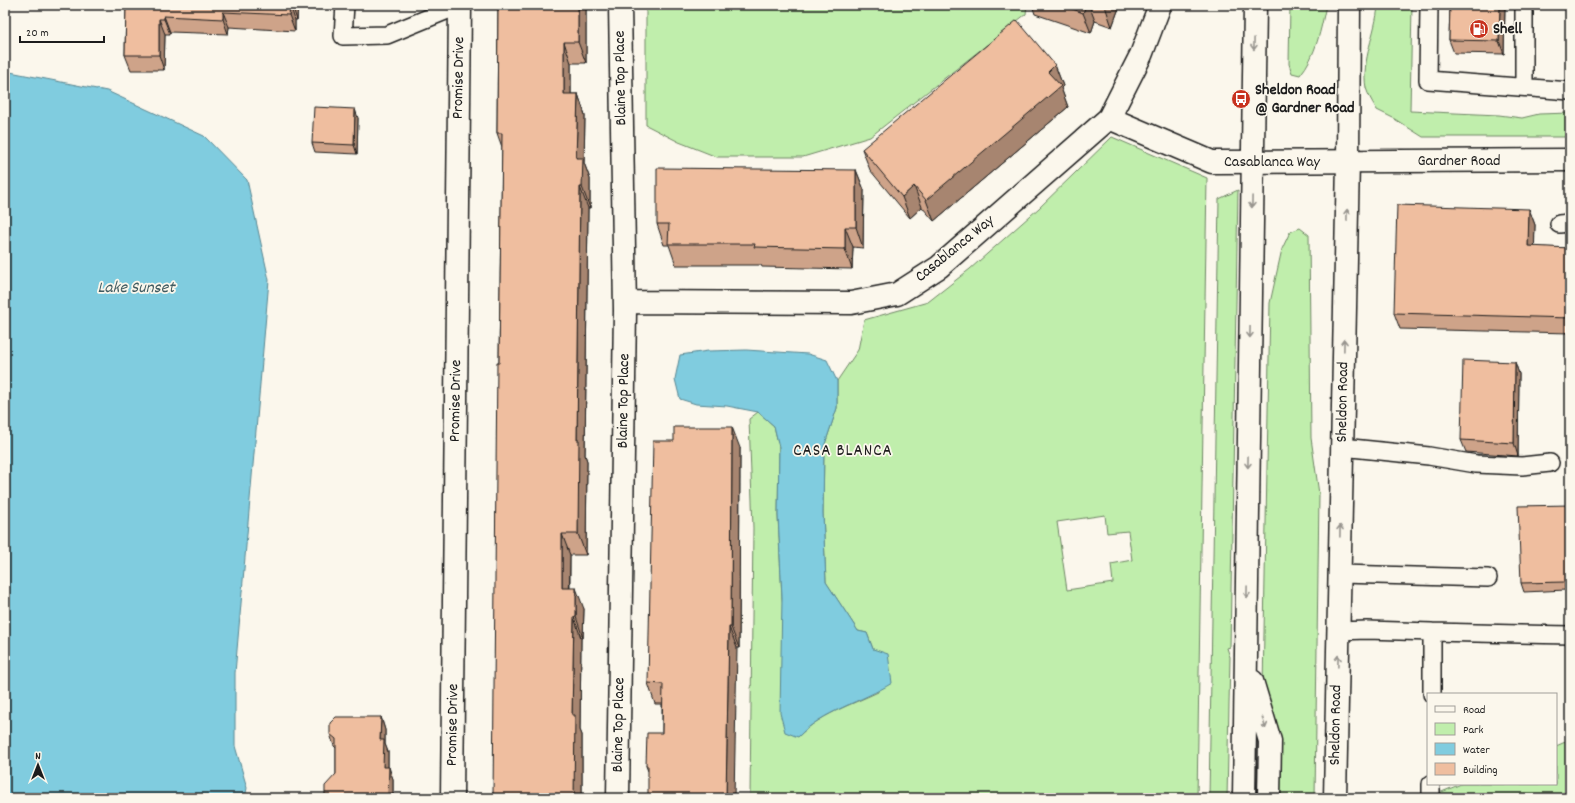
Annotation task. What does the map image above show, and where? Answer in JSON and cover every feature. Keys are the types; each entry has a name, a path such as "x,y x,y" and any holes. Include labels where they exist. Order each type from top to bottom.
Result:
{"street":[{"name":"Promise Drive","path":"452,798 460,5"},
{"name":"Blaine Top Place","path":"618,798 625,302 620,5"},
{"name":"Casablanca Way","path":"625,302 851,303 897,294 939,267 1109,118 1141,55 1160,5"},
{"path":"1244,798 1255,5"},
{"name":"Sheldon Road","path":"1335,798 1348,162 1349,5"},
{"name":"Casablanca Way","path":"1109,118 1212,162 1348,162"},
{"name":"Gardner Road","path":"1348,162 1570,160"},
{"path":"1246,658 1270,741 1269,798"}],"lane":[{"path":"345,5 343,36 387,35 460,5"},
{"path":"1429,5 1428,80 1570,91"},
{"path":"1524,5 1524,87"},
{"path":"1342,447 1429,456 1476,464 1522,466 1550,463"},
{"path":"1340,574 1488,578"},
{"path":"1338,631 1367,630 1570,635"},
{"path":"1432,632 1432,693"},
{"path":"1431,785 1431,798"}],"green space":[{"path":"646,5 1027,5 1026,14 870,137 803,157 717,157 679,142 646,125"},
{"path":"1290,5 1326,5 1320,33 1314,51 1306,68 1300,75 1292,73 1289,64"},
{"path":"1378,5 1412,5 1410,111 1499,115 1522,118 1539,114 1570,113 1570,137 1423,137 1377,110 1366,88 1365,67 1375,26"},
{"path":"1112,137 1207,178 1197,798 750,798 753,528 749,419 758,412 774,426 779,447 778,516 782,598 798,737 806,729 825,717 878,692 873,649 867,633 858,631 826,582 823,513 824,447 837,408 837,381 858,350 864,320 928,302 970,269 1039,208","holes":["1105,515 1107,533 1128,531 1132,560 1111,564 1113,583 1067,590 1057,522"]},
{"path":"1238,190 1230,647 1227,648 1230,657 1227,798 1209,798 1219,199"},
{"path":"1300,228 1309,235 1311,438 1319,494 1315,798 1261,798 1270,303 1282,249 1290,232"},
{"path":"1570,740 1570,798 1427,798 1459,785 1557,785 1557,746"}],"water":[{"name":"Lake Sunset","path":"5,71 107,91 204,136 247,180 269,280 235,673 235,746 247,788 245,798 5,798"},
{"path":"746,350 808,354 827,360 837,381 837,408 824,447 823,513 826,582 858,631 867,633 873,649 888,654 892,683 830,713 798,737 785,732 780,713 782,598 778,515 779,447 774,426 758,412 727,406 696,404 680,399 675,379 680,355 708,351"}],"building":[{"path":"126,5 290,5 289,15 223,12 223,19 164,16 164,19 159,19 159,55 125,55"},
{"path":"498,5 578,5 578,42 564,42 564,94 578,94 576,158 583,158 582,187 580,187 577,440 579,440 578,534 562,534 562,588 576,588 572,715 575,715 574,798 493,798 497,363 499,363 502,133 497,133"},
{"path":"1062,5 1086,5 1083,13"},
{"name":"Shell","path":"1450,5 1500,5 1499,41 1449,40"},
{"path":"1017,20 1055,65 1048,72 1061,86 926,200 914,186 902,197 862,149"},
{"path":"314,107 355,109 354,145 312,143"},
{"path":"657,168 856,170 856,227 845,227 845,249 754,247 755,244 668,244 669,224 657,224"},
{"path":"1397,205 1529,209 1528,246 1570,248 1570,318 1394,313"},
{"path":"1463,360 1515,362 1514,443 1461,440"},
{"path":"674,427 732,427 731,627 729,627 726,798 648,798 648,766 646,766 647,733 662,733 663,684 648,683 653,441 674,441"},
{"path":"1570,505 1570,588 1565,588 1565,582 1521,583 1518,506"},
{"path":"336,717 381,717 380,740 384,740 383,767 389,767 388,798 325,798 325,786 336,774 336,739 330,734 330,723"}],"place":[{"name":"Shell","path":"1479,29"},
{"name":"Sheldon Road @ Gardner Road","path":"1241,99"}],"district":[{"name":"CASA BLANCA","path":"843,452"}]}
